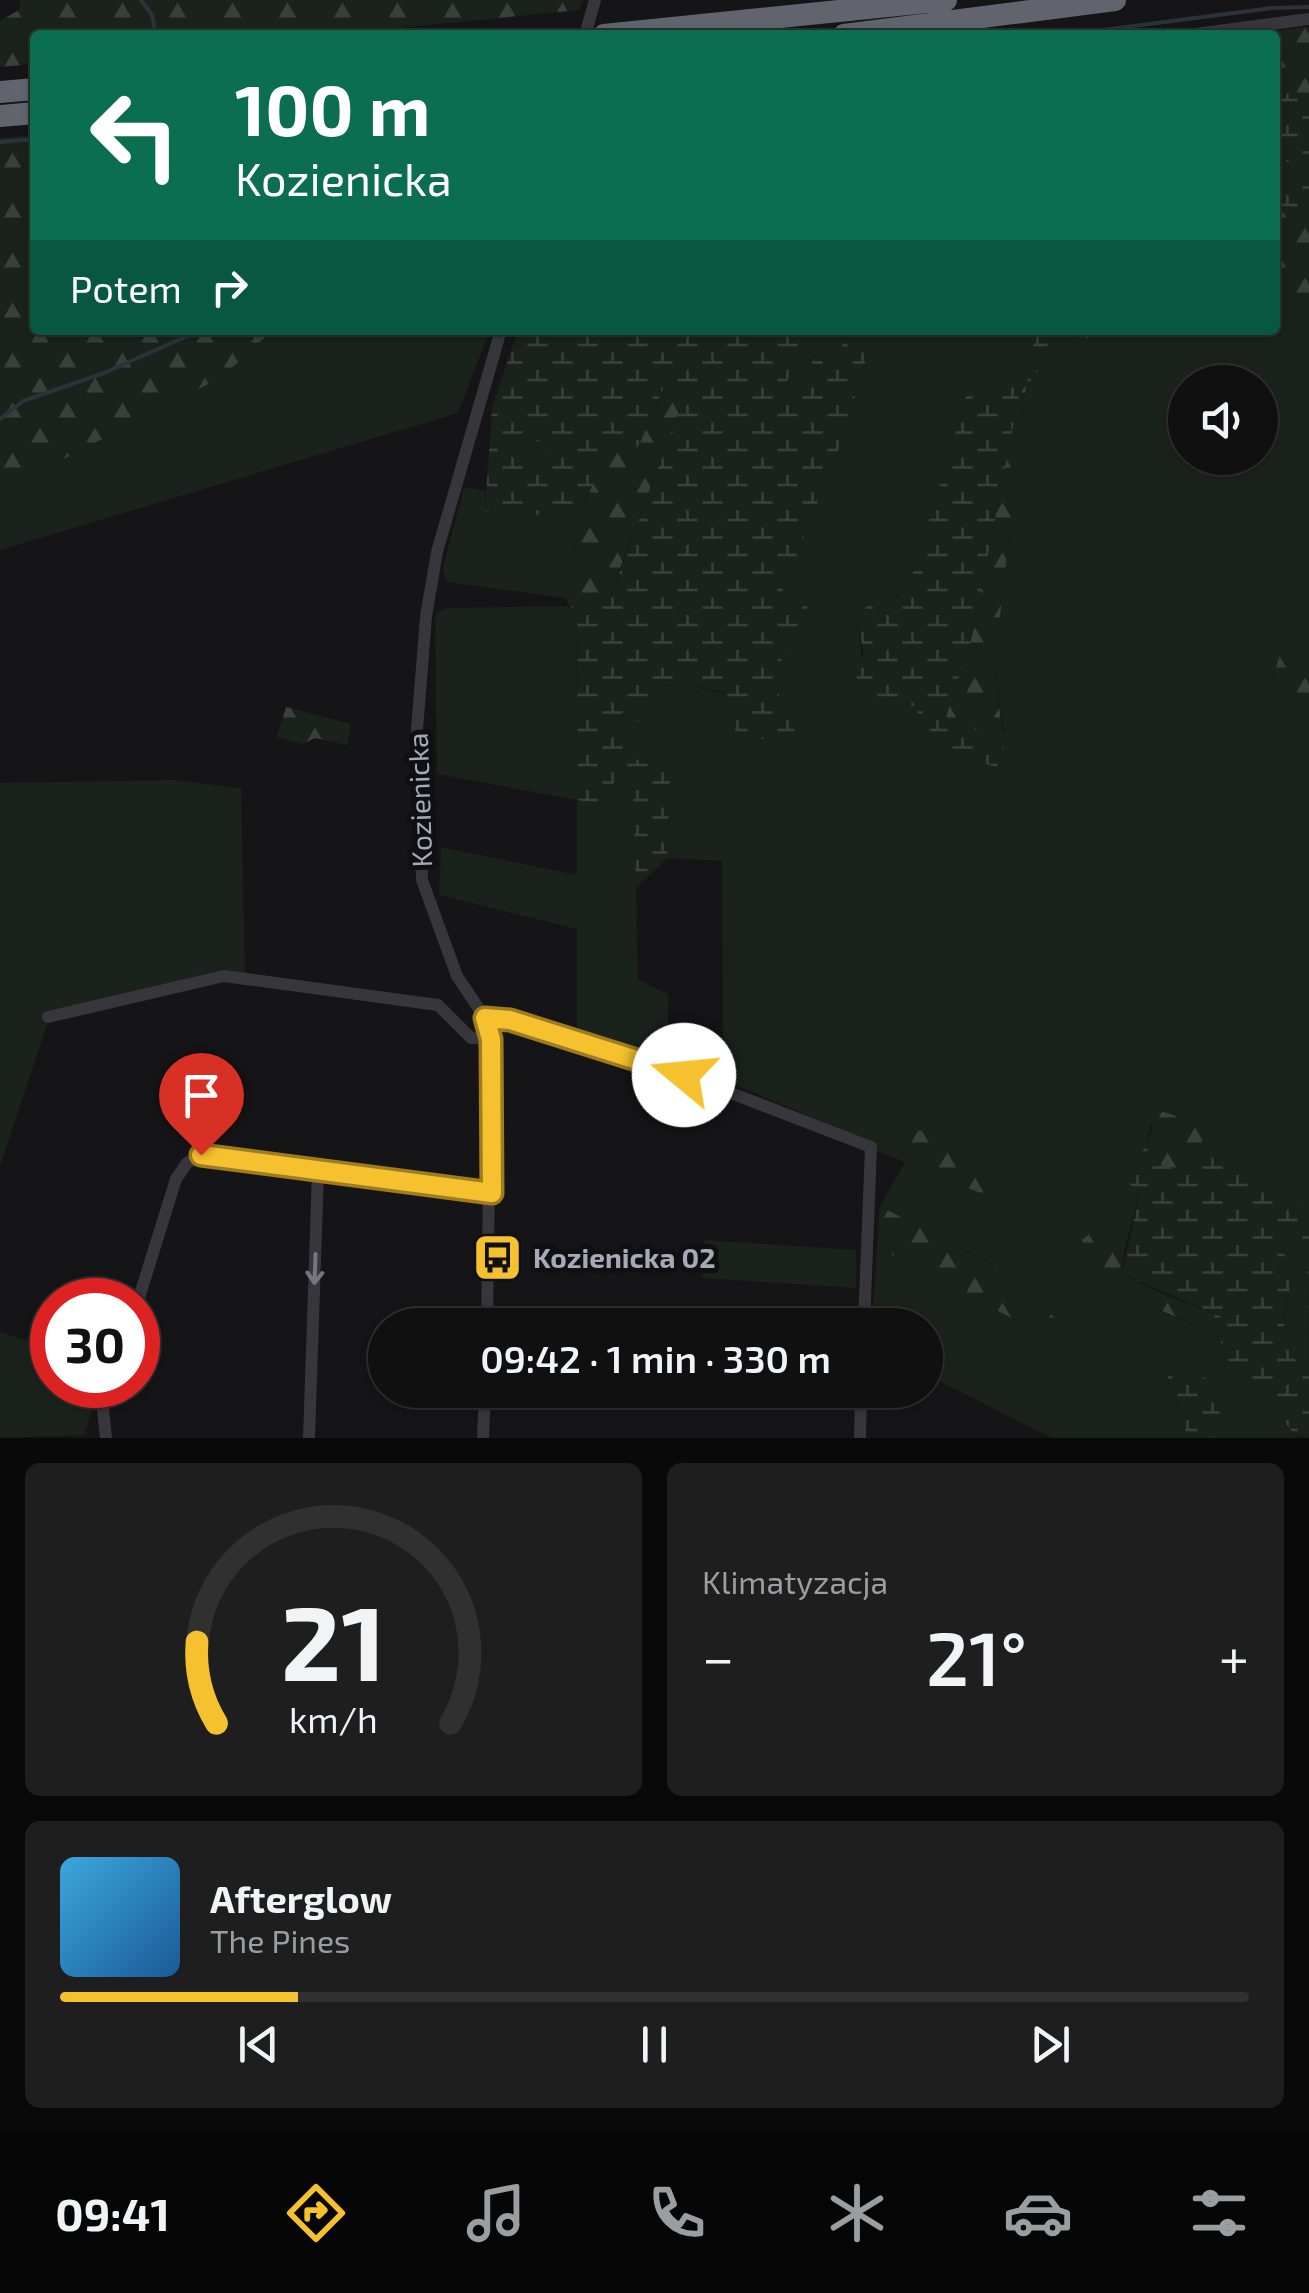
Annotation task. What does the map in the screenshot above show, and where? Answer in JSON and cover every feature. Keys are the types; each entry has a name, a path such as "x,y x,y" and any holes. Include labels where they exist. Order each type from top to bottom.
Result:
{"highway":[{"path":"653,30 946,0"},
{"path":"883,30 1114,0"},
{"path":"0,92 30,89"},
{"path":"0,116 30,113"}],"street":[{"path":"586,30 595,0"},
{"path":"1226,30 1309,19"},
{"name":"Kozienicka","path":"488,1308 491,1039 485,1018 457,976 422,880 417,730 426,616 437,552 499,335"},
{"path":"48,1017 224,976 438,1005 471,1038 491,1039"},
{"path":"485,1018 510,1020 684,1075 870,1147 865,1308"},
{"path":"145,1278 176,1179 188,1163 201,1155 492,1193"},
{"path":"310,1438 318,1171"},
{"path":"104,1408 106,1438"},
{"path":"483,1438 484,1408"},
{"path":"860,1438 861,1408"}],"green space":[{"path":"20,0 583,0 579,10 379,30 30,30 30,64 0,67 0,21 19,10"},
{"path":"1309,27 1309,94 1280,93 1280,30"},
{"path":"1280,93 1309,94 1309,158 1280,160"},
{"path":"30,135 30,335 268,335 222,377 0,492 0,138"},
{"path":"1309,158 1309,177 1280,178 1280,159"},
{"path":"1309,177 1309,207 1280,213 1280,178"},
{"path":"1309,207 1309,321 1280,306 1280,212"},
{"path":"1280,306 1309,321 1309,659 1280,655 1271,681 1309,700 1309,1206 1208,1156 1202,1148 1202,1124 1151,1123 1147,1146 1118,1177 1140,1191 1124,1252 1097,1228 1115,1279 1122,1274 1163,1294 1157,1310 1217,1334 1236,1377 1268,1384 1286,1427 1300,1438 1228,1438 1209,1381 1165,1370 1188,1438 1052,1438 943,1383 943,1308 873,1308 877,1247 1055,1340 1063,1324 1015,1290 1010,1274 880,1206 905,1162 879,1152 872,1142 723,1080 722,861 667,858 671,760 637,760 620,720 651,687 683,684 775,706 785,680 781,658 804,630 808,605 786,605 781,592 840,446 873,335 1036,335 1021,384 970,384 909,586 858,627 867,698 913,706 939,743 1004,732 994,670 1026,387 1052,351 1097,335 1280,335","holes":["942,1129 988,1167 990,1196 906,1162"]},
{"path":"268,335 488,335 458,413 0,550 0,492 222,377"},
{"path":"516,335 811,335 803,342 783,392 796,398 816,354 831,358 851,335 873,335 840,446 782,592 786,605 808,604 804,630 781,658 785,680 775,705 801,719 785,744 736,733 724,692 683,684 651,687 648,725 624,715 620,720 637,760 671,759 667,858 636,888 633,779 619,774 601,804 578,800 576,615 565,598 610,598 684,398 664,387 638,447 609,438 583,510 508,518 485,510 492,408","holes":["523,440 548,442 546,461 518,455"]},
{"path":"811,335 851,335 831,358 815,354 797,398 783,392 803,342"},
{"path":"1036,335 1097,335 1052,351 1026,387 1021,385 972,636 946,717 1004,742 1001,770 939,743 913,706 867,698 852,668 864,654 858,627 869,600 896,598 909,586 970,384 1021,384"},
{"path":"1021,384 1026,387 994,670 1004,742 946,717 972,636"},
{"path":"665,387 684,398 609,598 565,598 583,511 609,438 638,447"},
{"path":"522,440 548,441 546,462 517,455"},
{"path":"464,487 485,490 485,510 508,518 583,510 565,598 447,582 443,568"},
{"path":"567,606 576,614 578,800 619,773 634,778 638,980 668,994 668,1059 577,1033 577,929 439,895 441,847 577,875 577,800 437,774 435,615 445,608"},
{"path":"1280,655 1309,659 1309,700 1271,682"},
{"path":"286,707 351,724 347,745 315,738 303,744 277,737"},
{"path":"174,780 241,788 245,974 48,1021 0,1166 0,783"},
{"path":"1157,1110 1202,1124 1202,1148 1192,1171 1162,1166 1147,1146"},
{"path":"942,1129 988,1167 990,1197 905,1162 916,1131"},
{"path":"1147,1146 1162,1166 1192,1171 1202,1148 1209,1156 1309,1206 1309,1337 1308,1268 1291,1223 1280,1240 1293,1281 1284,1316 1287,1338 1303,1372 1309,1373 1309,1438 1287,1426 1268,1384 1236,1377 1217,1334 1222,1317 1122,1274 1140,1191 1118,1177"},
{"path":"880,1206 1011,1275 1015,1290 1063,1323 1055,1341 877,1247"},
{"path":"1291,1222 1308,1268 1309,1373 1303,1372 1296,1361 1285,1327 1293,1281 1280,1240"},
{"path":"1097,1228 1124,1252 1122,1274 1115,1279 1091,1269 1082,1240"},
{"path":"705,1240 856,1250 856,1288 702,1278"},
{"path":"1163,1294 1222,1317 1217,1334 1157,1309"},
{"path":"0,1332 30,1342 30,1408 92,1408 85,1435 0,1438"},
{"path":"1180,1362 1209,1381 1228,1438 1188,1438 1165,1369"}],"waterway":[{"path":"141,0 152,15 155,30"},
{"path":"1103,30 1272,8 1309,7"},
{"path":"0,142 30,139"},
{"path":"0,419 23,401 104,373 190,335"}],"place":[{"name":"Kozienicka 02","path":"498,1258"}],"route":[{"path":"201,1155 492,1193 491,1039 485,1018 510,1020 684,1075"}]}
